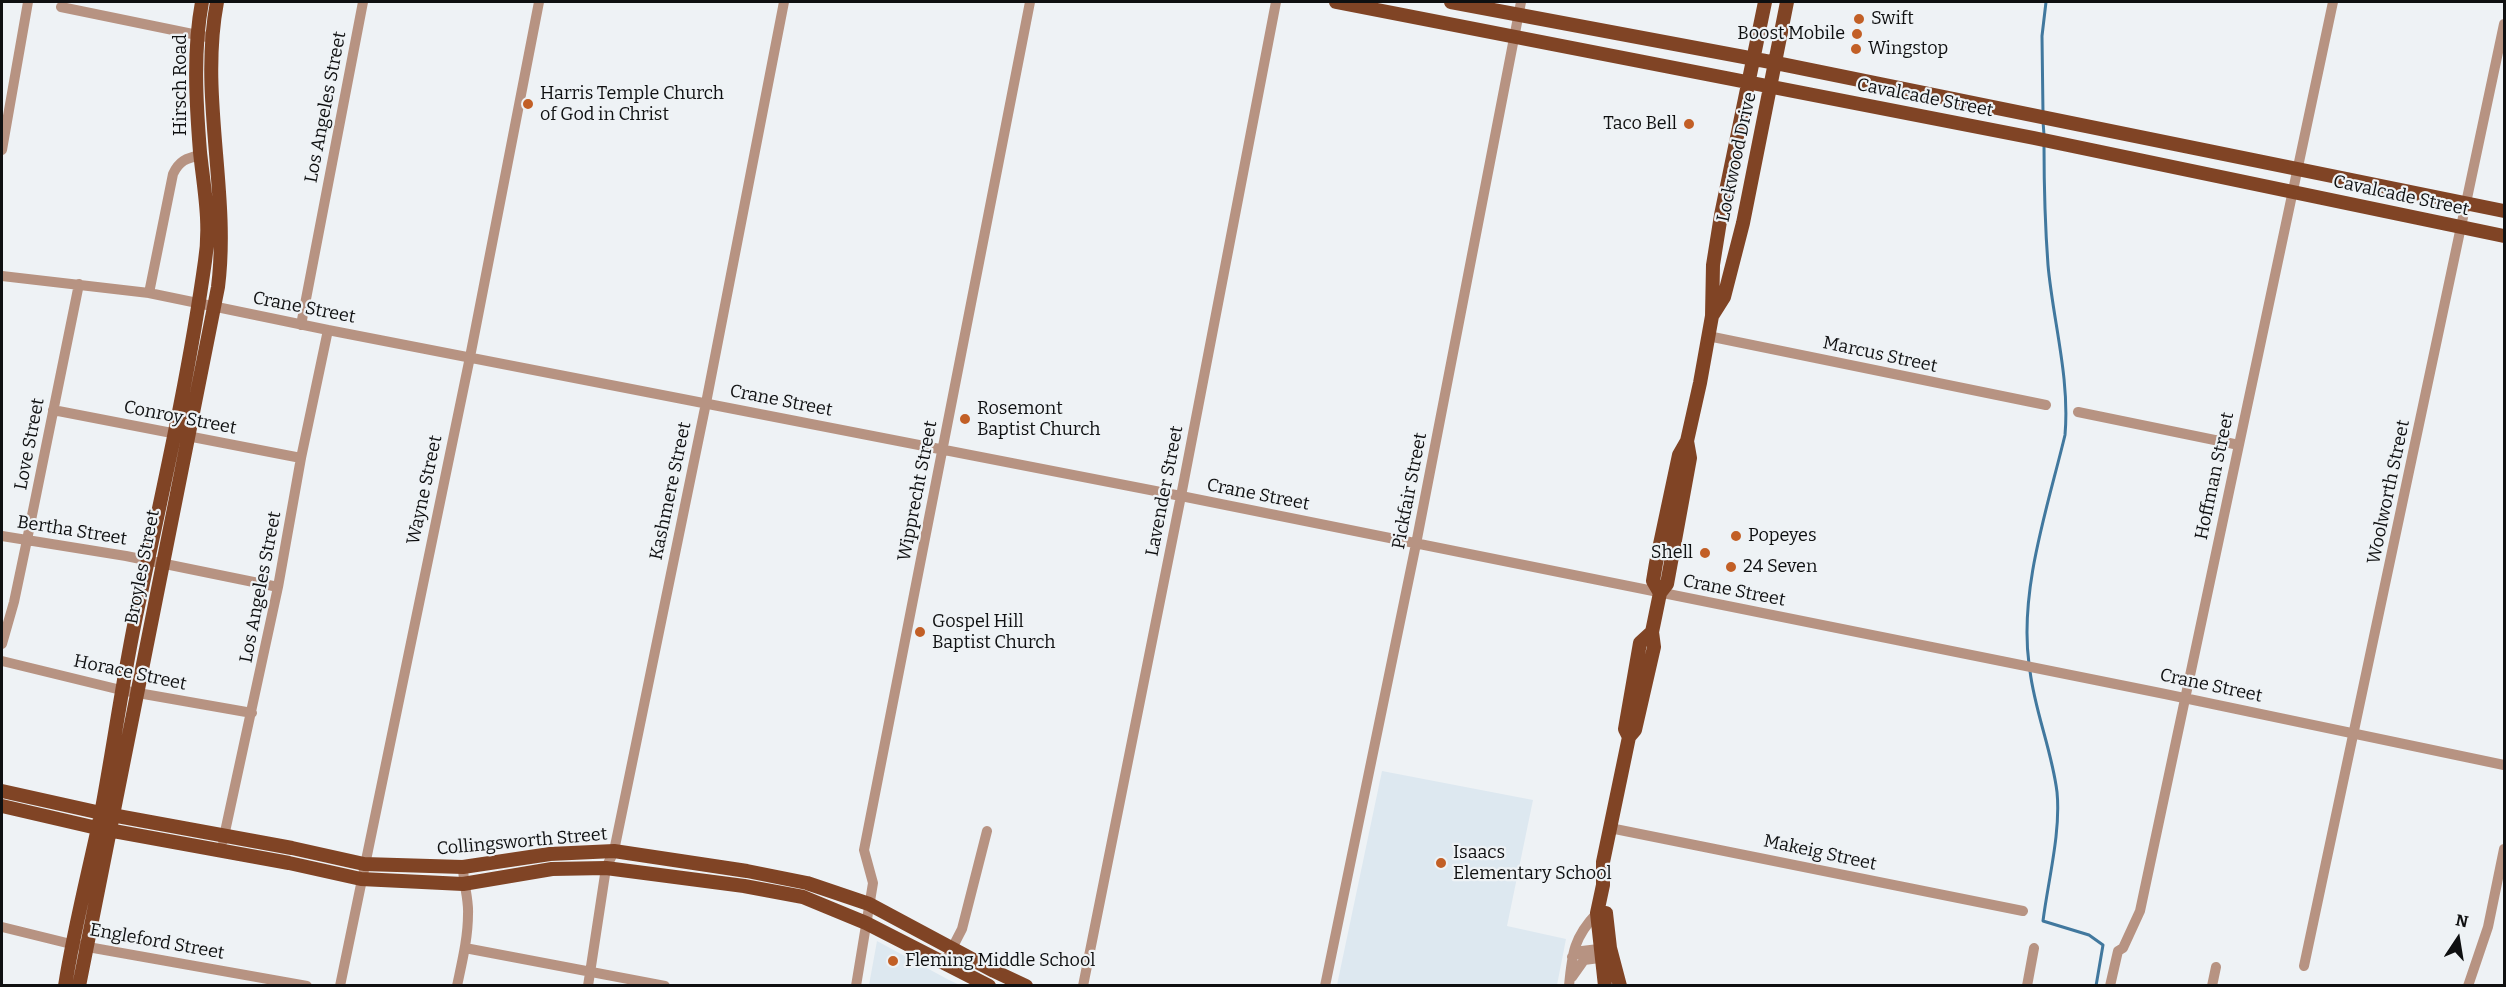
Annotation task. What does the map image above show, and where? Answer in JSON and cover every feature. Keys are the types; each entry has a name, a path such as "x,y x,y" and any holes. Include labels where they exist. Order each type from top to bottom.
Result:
{"main road":[{"name":"Hirsch Road","path":"201,155 197,95 198,35 202,2"},
{"name":"Hirsch Road","path":"216,154 212,94 212,38 217,2"},
{"name":"Cavalcade Street","path":"1336,2 1398,7 1515,38 2052,141 2505,236"},
{"name":"Cavalcade Street","path":"1451,2 1520,8 1754,59 2505,211"},
{"name":"Lockwood Drive","path":"1605,986 1603,862 1629,737 1625,729 1640,643 1652,632 1660,593 1667,584 1690,458 1687,441 1712,316 1713,265 1721,215 1765,2"},
{"name":"Lockwood Drive","path":"1712,316 1724,297 1743,223 1787,2"},
{"path":"1945,120 1949,99"},
{"path":"2114,154 2117,132"},
{"name":"Broyles Street","path":"107,814 121,690 189,437 214,307 221,264 222,237 221,198 216,154"},
{"name":"Broyles Street","path":"65,986 78,945 103,829 137,693 173,434 198,304 208,237 207,199 201,155"},
{"path":"1721,215 1743,223"},
{"name":"Collingsworth Street","path":"2,791 364,864 463,867 550,854 614,851 807,883 869,904 1026,986"},
{"name":"Collingsworth Street","path":"2,806 103,829 362,879 463,884 552,869 606,868 744,886 803,897 867,923 989,986"},
{"name":"Lockwood Drive","path":"1602,893 1597,913 1606,953 1620,986"},
{"name":"Broyles Street","path":"78,945 79,986"}],"street":[{"path":"2,150 28,2"},
{"name":"Los Angeles Street","path":"301,325 363,2"},
{"name":"Wayne Street","path":"340,986 470,357 540,2"},
{"name":"Kashmere Street","path":"588,986 606,868 614,851 706,403 784,2"},
{"name":"Wipprecht Street","path":"856,986 873,883 864,850 1029,2"},
{"name":"Lavender Street","path":"1083,986 1181,496 1276,2"},
{"name":"Hoffman Street","path":"2110,986 2118,951 2123,948 2140,911 2333,2"},
{"path":"61,7 212,38"},
{"name":"Pickfair Street","path":"1325,986 1416,544 1520,8"},
{"name":"Woolworth Street","path":"2304,966 2505,24"},
{"name":"Hirsch Road","path":"149,293 173,174 183,161 201,155"},
{"name":"Crane Street","path":"2,276 149,293 301,325 1181,496 2018,664 2505,765"},
{"name":"Love Street","path":"2,644 14,602 79,284"},
{"name":"Los Angeles Street","path":"220,850 252,713 328,330"},
{"name":"Marcus Street","path":"1708,336 2046,405"},
{"name":"Conroy Street","path":"53,410 301,458"},
{"path":"2078,412 2239,445"},
{"name":"Bertha Street","path":"2,536 154,562 278,587"},
{"name":"Horace Street","path":"2,661 121,690 252,713"},
{"name":"Makeig Street","path":"1610,828 2023,911"},
{"path":"945,962 962,929 987,831"},
{"path":"2468,986 2488,927 2505,849"},
{"path":"457,986 469,913 463,884 463,867"},
{"path":"1597,913 1576,939 1569,986 1576,969 1584,960 1606,953"},
{"name":"Engleford Street","path":"2,927 78,945 307,986"},
{"path":"465,948 665,986"},
{"path":"2027,986 2034,948"},
{"path":"1572,957 1582,951 1606,953"},
{"path":"2212,986 2216,967"}],"shaded area":[{"name":"Isaacs Elementary School","path":"1382,771 1533,800 1507,926 1566,939 1557,985 1337,985"},
{"name":"Fleming Middle School","path":"877,941 949,980 960,985 869,985"}],"waterway":[{"path":"2043,114 2042,36 2046,2"},
{"path":"2043,121 2044,135"},
{"path":"2029,664 2028,607 2032,578 2037,548 2065,435 2066,414 2063,371 2048,265 2044,145"},
{"path":"2030,671 2051,762 2058,807 2056,840 2043,921 2089,935 2103,945 2096,986"}],"place":[{"name":"Swift","path":"1859,19"},
{"name":"Boost Mobile","path":"1857,34"},
{"name":"Wingstop","path":"1856,49"},
{"name":"Harris Temple Church of God in Christ","path":"528,104"},
{"name":"Taco Bell","path":"1689,124"},
{"name":"Rosemont Baptist Church","path":"965,419"},
{"name":"Popeyes","path":"1736,536"},
{"name":"Shell","path":"1705,553"},
{"name":"24 Seven","path":"1731,567"},
{"name":"Gospel Hill Baptist Church","path":"920,632"},
{"name":"Isaacs Elementary School","path":"1441,863"},
{"name":"Fleming Middle School","path":"893,961"}]}
